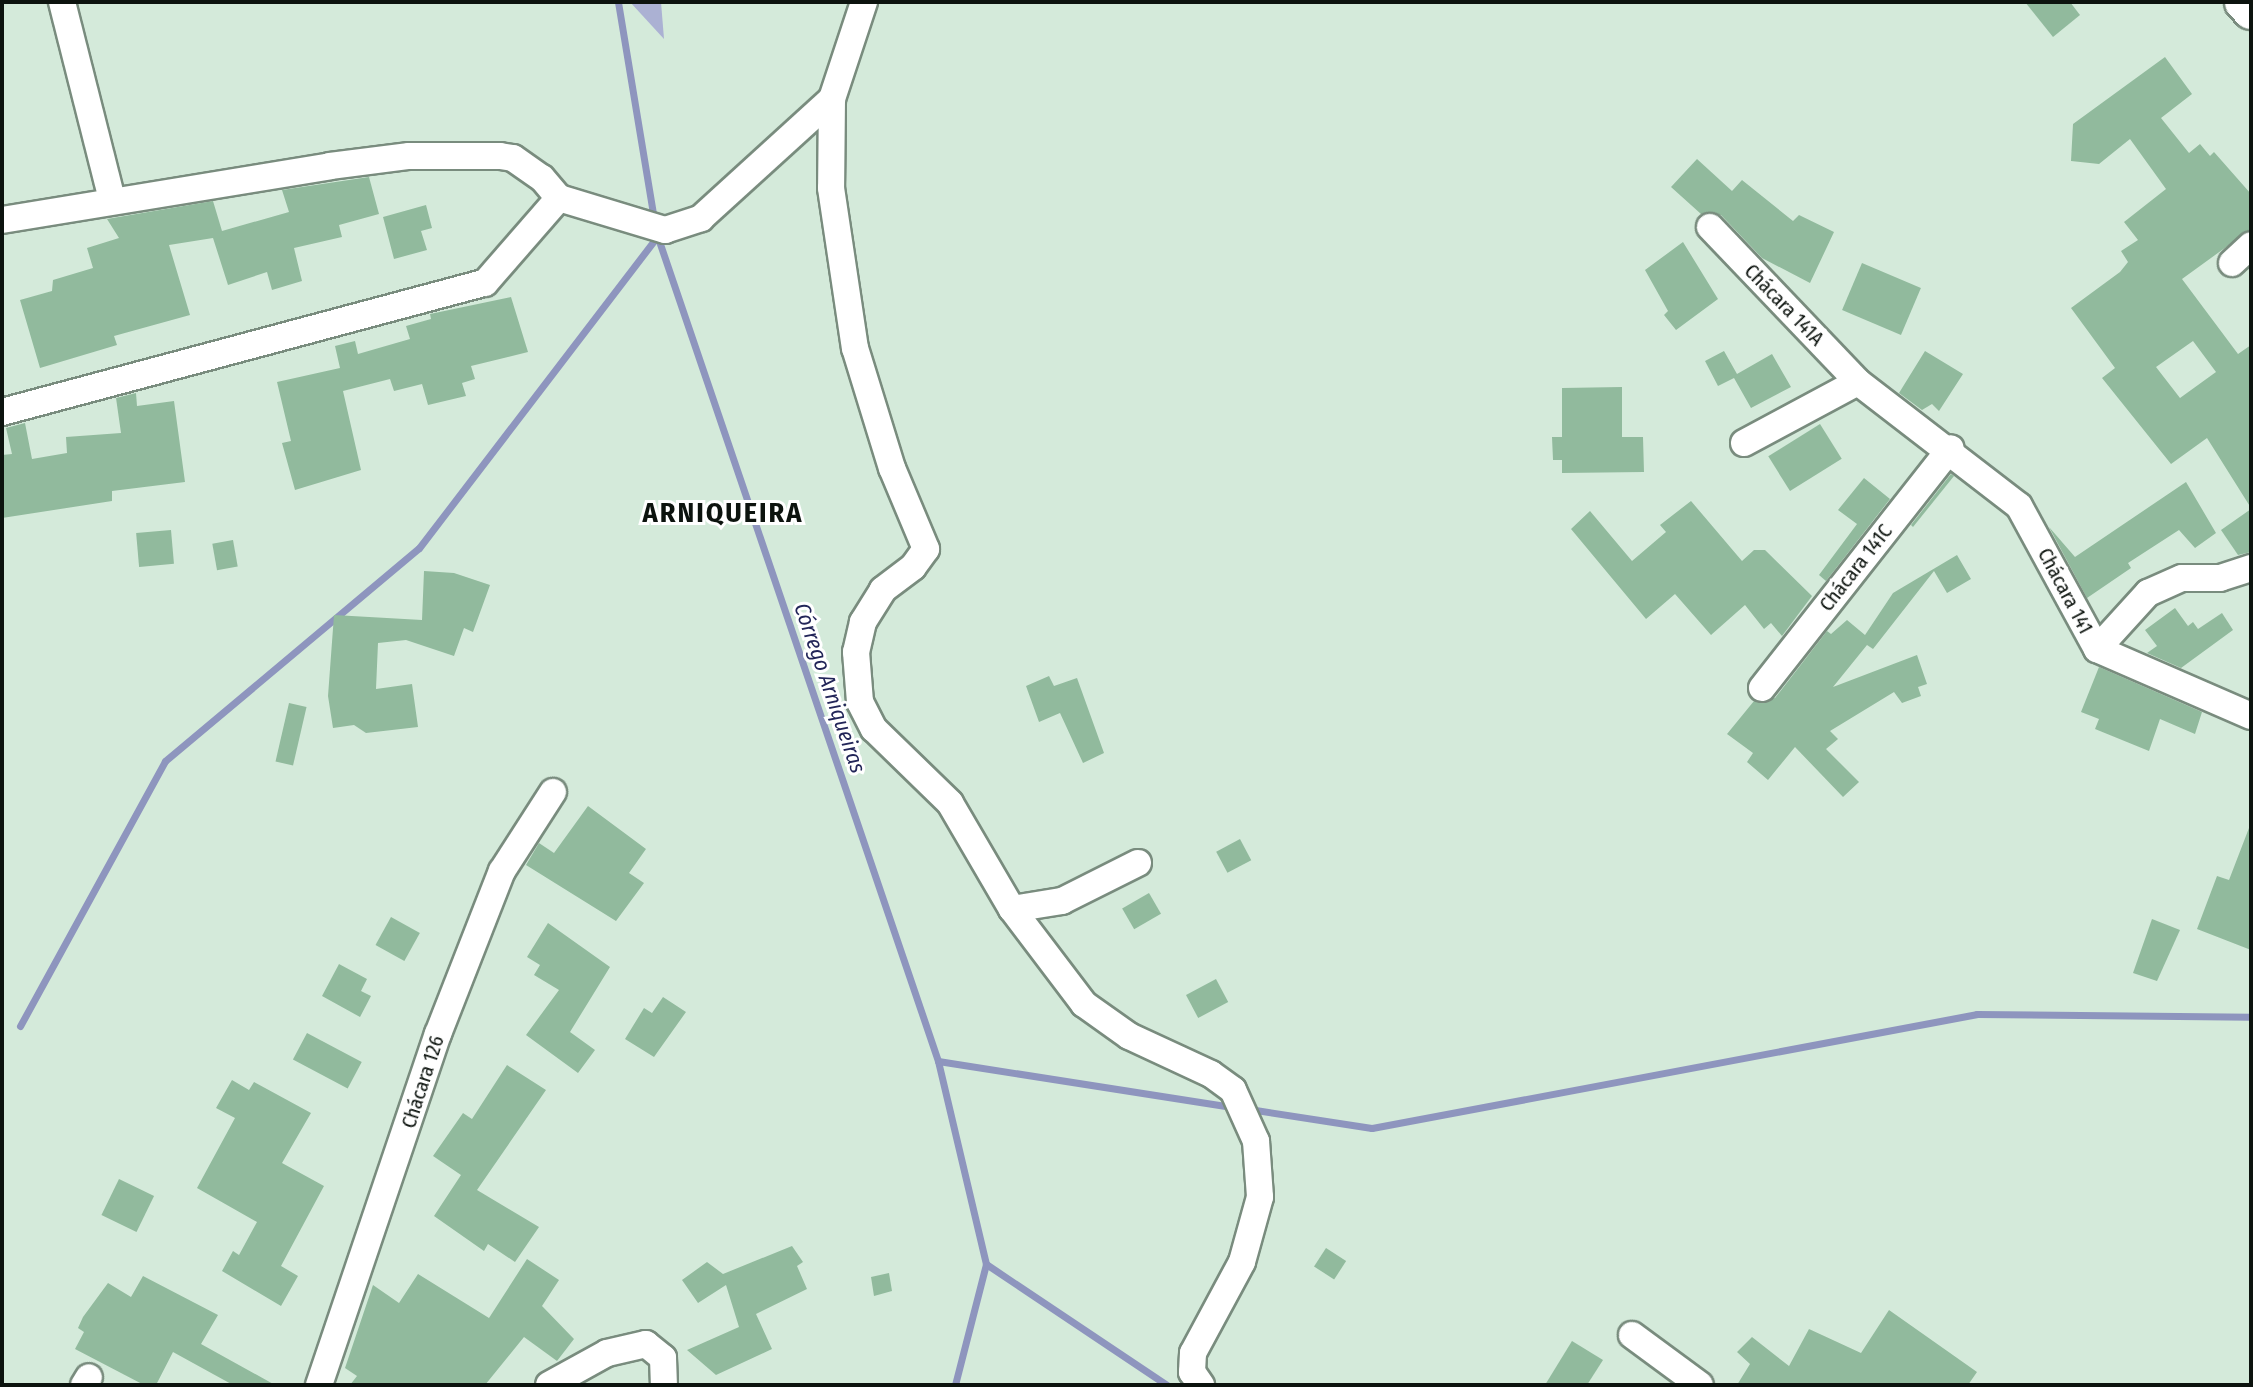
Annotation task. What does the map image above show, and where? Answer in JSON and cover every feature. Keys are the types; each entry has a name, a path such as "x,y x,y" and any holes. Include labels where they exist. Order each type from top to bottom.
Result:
{"street":[{"path":"62,2 112,200"},
{"path":"864,2 832,99 831,188 855,348 892,468 926,549 913,567 883,590 863,622 856,652 860,702 874,729 950,803 1012,909 1084,1004 1129,1036 1211,1074 1233,1090 1256,1141 1260,1197 1242,1262 1193,1353 1192,1372 1201,1385"},
{"path":"2243,2 2251,11"},
{"path":"2,220 112,200 424,156 513,158 542,178 559,198 665,230 701,218 832,99"},
{"path":"2,412 485,283 559,198"},
{"name":"Chácara 141A","path":"1710,227 1858,382 1951,448"},
{"path":"1744,443 1858,382"},
{"name":"Chácara 141","path":"1951,448 2019,506 2097,649 2251,716"},
{"name":"Chácara 141C","path":"1762,688 1951,448"},
{"path":"2097,649 2148,593 2182,578 2220,578 2251,568"},
{"name":"Chácara 126","path":"319,1385 438,1034 502,871 553,792"},
{"path":"1012,909 1062,901 1138,863"},
{"path":"1632,1335 1700,1385"},
{"path":"549,1385 607,1353 646,1344 663,1358 664,1385"}],"shaded area":[{"path":"630,2 661,2 664,39"}],"building":[{"path":"2025,2 2070,2 2080,15 2053,37"},
{"path":"2165,57 2192,94 2161,118 2189,153 2200,144 2210,156 2214,152 2251,194 2251,229 2182,279 2238,354 2251,345 2251,508 2207,438 2171,464 2102,378 2115,368 2071,308 2120,272 2128,262 2121,251 2138,240 2124,222 2166,189 2130,139 2099,164 2071,161 2073,124","holes":["2193,341 2216,372 2180,398 2156,367"]},
{"path":"1697,159 1732,191 1742,180 1793,221 1799,215 1834,232 1810,283 1762,258 1721,215 1701,214 1671,187"},
{"path":"369,177 379,214 339,225 342,237 294,248 302,281 272,290 267,272 228,285 213,238 169,245 190,315 114,336 117,345 40,368 20,300 52,291 53,280 93,268 87,248 119,238 107,219 213,201 222,231 289,212 282,190"},
{"path":"426,205 432,228 421,231 427,250 394,259 383,217"},
{"path":"1683,242 1718,299 1676,330 1664,315 1668,311 1645,270"},
{"path":"1862,263 1921,288 1901,335 1842,310"},
{"path":"511,297 528,352 471,366 475,379 462,383 466,396 428,405 422,384 394,391 390,379 343,391 361,470 295,490 282,443 291,441 277,382 340,368 335,346 355,341 358,354 410,339 406,326 431,319 430,314"},
{"path":"1724,351 1737,374 1772,354 1791,387 1751,408 1734,378 1718,386 1705,361"},
{"path":"1925,351 1963,374 1939,411 1932,404 1922,410 1899,393"},
{"path":"1622,387 1622,437 1643,437 1644,472 1562,473 1562,460 1553,460 1552,437 1562,437 1562,388"},
{"path":"136,393 137,406 174,401 185,482 112,491 112,501 2,518 2,455 12,454 6,428 25,423 32,459 67,453 66,437 121,433 116,398"},
{"path":"1820,424 1842,459 1790,491 1768,456"},
{"path":"1951,474 1954,476 1913,527 1911,525"},
{"path":"1864,478 1890,499 1826,581 1819,575 1857,524 1838,510"},
{"path":"2186,482 2216,533 2195,548 2179,530 2128,563 2131,568 2087,598 2049,527 2075,557"},
{"path":"1691,501 1742,561 1754,550 1765,550 1812,596 1782,636 1771,623 1764,629 1745,605 1711,635 1675,594 1646,619 1571,529 1590,511 1632,561 1666,532 1660,525"},
{"path":"2251,509 2251,552 2238,555 2221,530"},
{"path":"171,530 174,564 139,567 136,533"},
{"path":"233,540 238,567 217,570 212,544"},
{"path":"1957,555 1971,579 1947,593 1934,571 1873,649 1867,645 1833,687 1917,655 1927,684 1918,687 1921,696 1902,703 1894,692 1830,731 1838,739 1826,749 1859,782 1843,797 1795,747 1768,780 1747,762 1753,753 1727,734 1754,701 1775,698 1827,631 1831,634 1847,620 1865,635 1893,593"},
{"path":"424,571 454,573 490,585 473,632 464,628 454,656 406,640 378,643 376,689 412,684 418,727 366,733 354,725 333,728 328,696 334,615 422,620"},
{"path":"2175,608 2188,626 2193,622 2198,629 2222,613 2233,630 2181,668 2147,653 2157,646 2145,630"},
{"path":"2099,667 2202,712 2195,734 2160,719 2149,751 2095,729 2099,719 2081,712"},
{"path":"1049,676 1054,686 1077,678 1104,753 1083,763 1060,713 1039,722 1026,686"},
{"path":"289,703 307,707 293,766 276,761"},
{"path":"588,806 646,849 629,873 644,883 616,921 526,865 539,843 554,853"},
{"path":"2249,828 2251,950 2197,929 2217,876 2229,880"},
{"path":"1240,839 1251,860 1227,873 1216,852"},
{"path":"1149,893 1161,914 1134,929 1122,909"},
{"path":"391,917 420,933 404,961 375,945"},
{"path":"2152,919 2180,930 2157,981 2133,973"},
{"path":"548,923 610,967 570,1032 595,1050 578,1073 526,1035 559,990 534,975 540,965 527,957"},
{"path":"339,964 367,979 361,991 371,996 360,1017 322,996"},
{"path":"1216,979 1228,1002 1198,1018 1186,995"},
{"path":"663,997 686,1012 654,1057 625,1039 644,1008 652,1013"},
{"path":"307,1033 362,1062 348,1089 293,1059"},
{"path":"507,1065 546,1090 477,1190 539,1227 515,1262 488,1244 484,1251 434,1216 461,1175 433,1156 463,1113 472,1119"},
{"path":"232,1080 249,1090 254,1082 311,1113 282,1163 324,1186 281,1266 298,1276 281,1306 222,1271 233,1251 239,1255 257,1222 197,1188 235,1118 216,1108"},
{"path":"119,1179 154,1196 137,1232 101,1215"},
{"path":"792,1246 803,1262 797,1266 807,1289 756,1314 772,1349 716,1375 687,1350 739,1327 726,1285 698,1303 682,1280 707,1262 723,1274"},
{"path":"1326,1248 1346,1261 1334,1280 1314,1266"},
{"path":"527,1259 559,1280 542,1306 574,1339 557,1361 524,1337 485,1385 350,1385 357,1376 345,1368 373,1285 399,1303 418,1274 489,1318"},
{"path":"889,1273 892,1291 874,1296 871,1277"},
{"path":"143,1276 218,1315 201,1344 275,1385 233,1385 173,1352 156,1385 144,1385 75,1349 84,1332 78,1328 83,1317 108,1283 131,1297"},
{"path":"1889,1310 1977,1372 1968,1385 1737,1385 1750,1364 1737,1352 1752,1337 1789,1366 1809,1329 1861,1353"},
{"path":"1572,1341 1603,1360 1587,1385 1545,1385"}],"waterway":[{"name":"Córrego Arniqueiras","path":"618,2 654,219"},
{"name":"Córrego Arniqueiras","path":"657,235 938,1061 986,1264 955,1385"},
{"path":"20,1026 165,761 419,548 657,237"},
{"path":"1249,1109 1372,1128 1977,1014 2251,1017"},
{"path":"938,1061 1233,1107"},
{"path":"986,1264 1167,1385"}],"district":[{"name":"ARNIQUEIRA","path":"723,513"}]}
